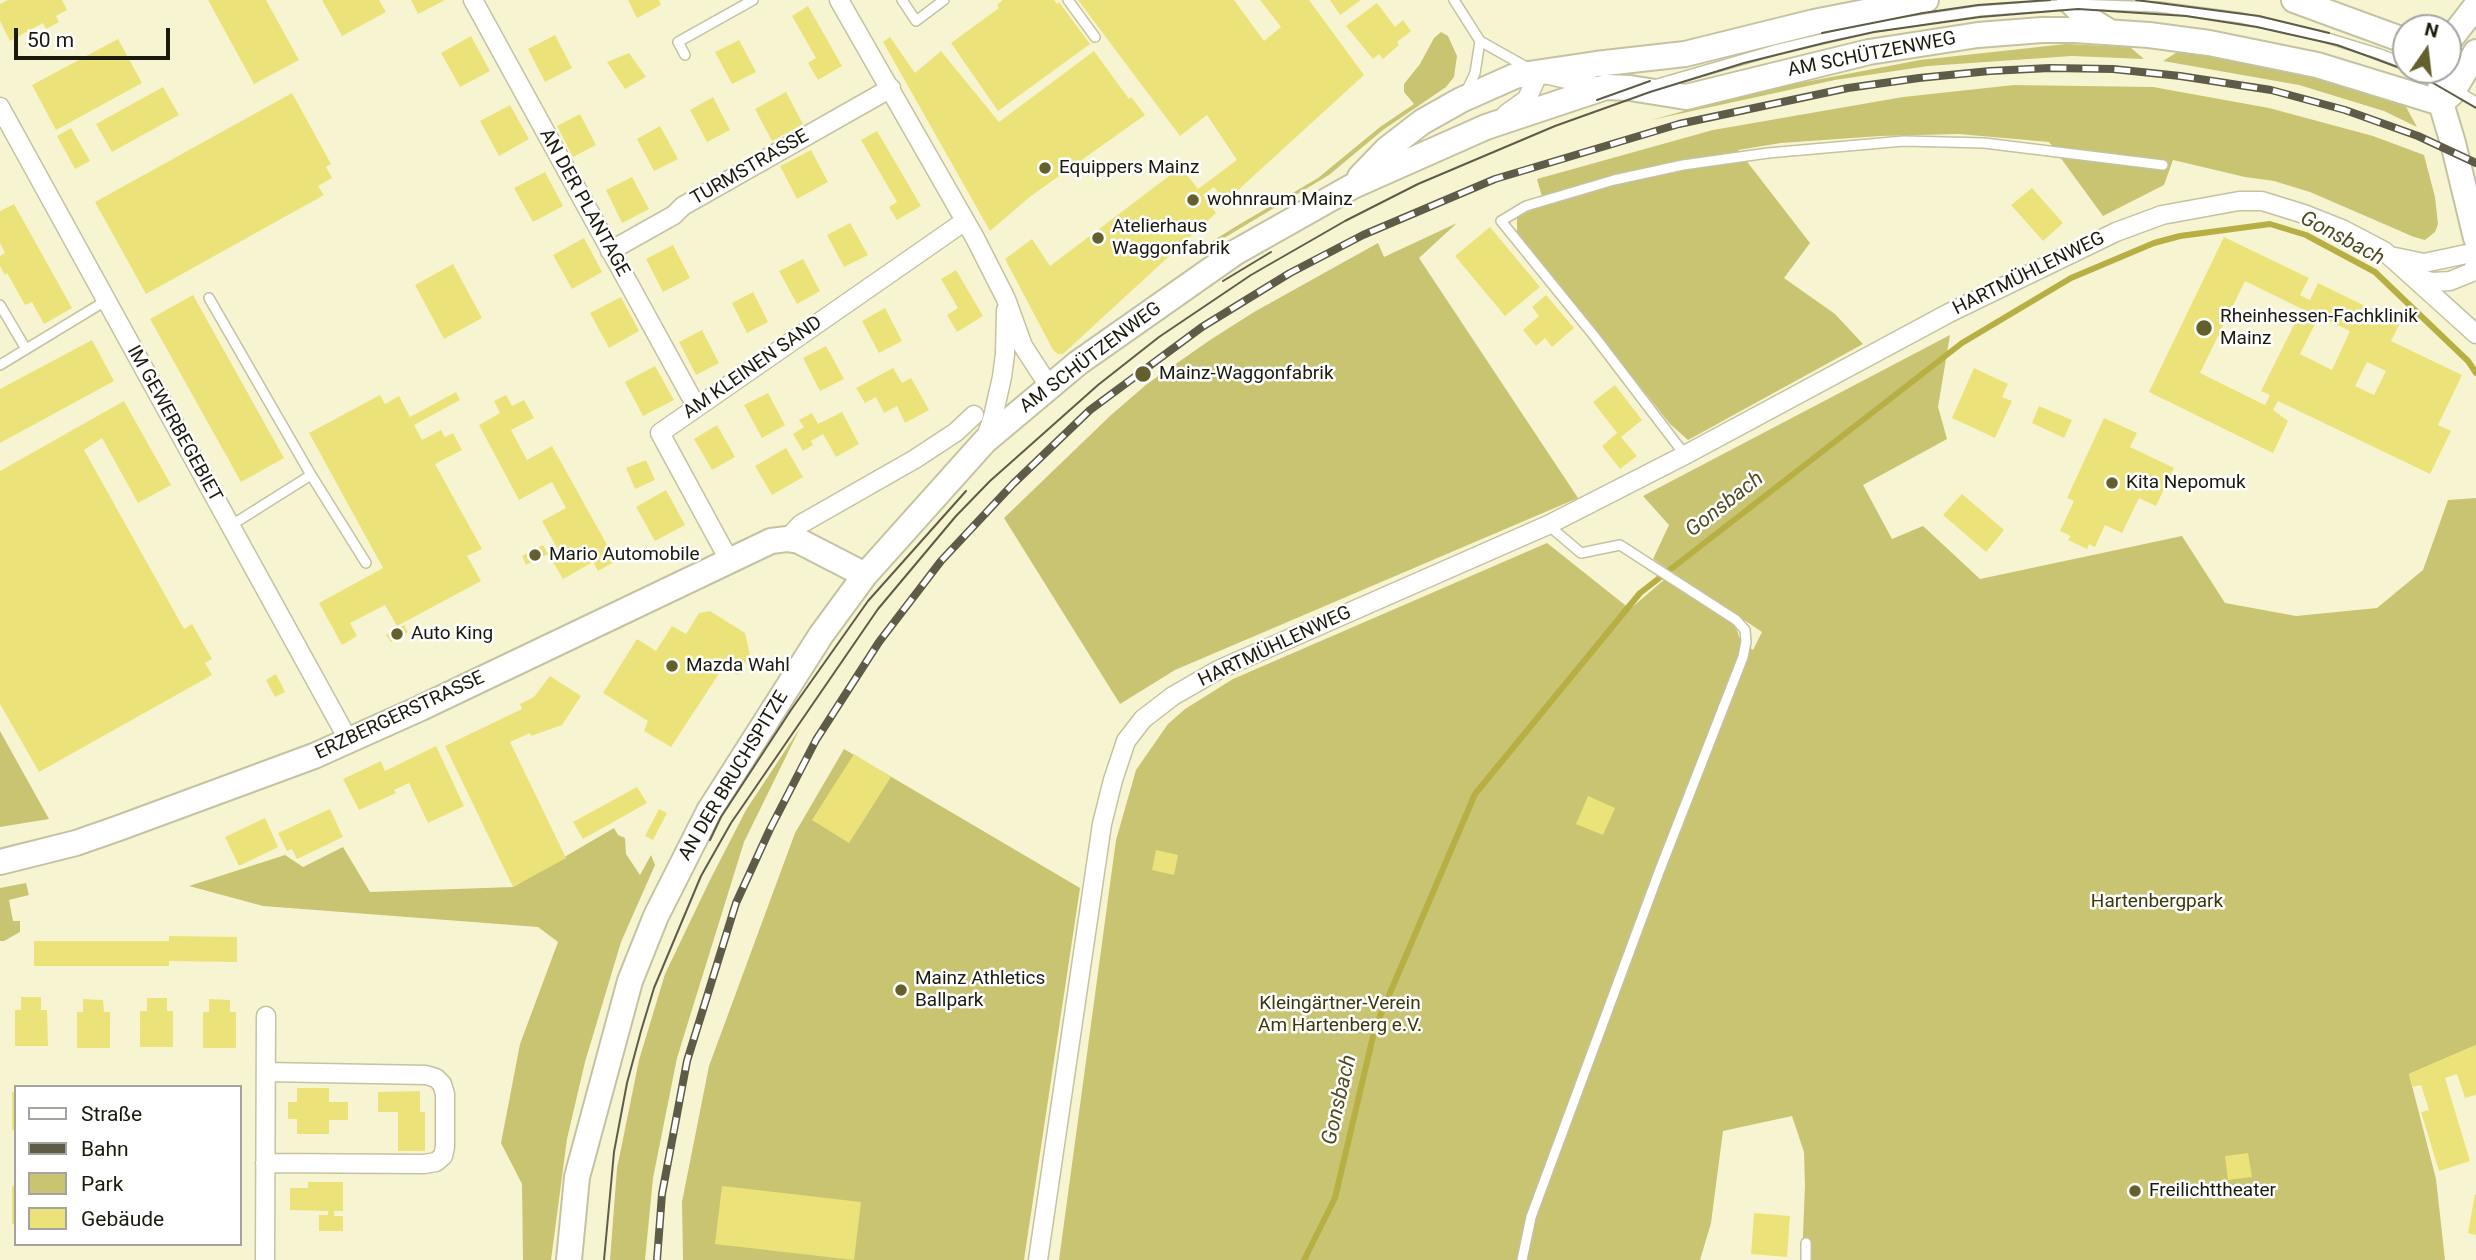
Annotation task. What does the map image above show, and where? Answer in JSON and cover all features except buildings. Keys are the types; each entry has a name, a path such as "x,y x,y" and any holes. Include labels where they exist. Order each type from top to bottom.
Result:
{"main road":[{"name":"AM SCHÜTZENWEG","path":"1353,186 1387,149 1405,134 1461,100 1497,83 1536,72 1685,54 1789,28 1926,0"},
{"path":"2294,0 2392,36"},
{"path":"2042,30 2069,2 2087,19 2109,32"},
{"path":"2462,24 2476,6"},
{"name":"AM SCHÜTZENWEG","path":"865,575 985,441 1049,386 1236,251 1353,186 1486,127 1606,87 1686,97 1869,52 1928,41 2042,30 2109,32 2209,43 2256,51 2342,72 2392,73"},
{"path":"2451,84 2453,143 2476,238"},
{"path":"787,539 799,541 865,575"},
{"name":"ERZBERGERSTRASSE","path":"0,862 75,843 289,766 349,741 729,560 771,541 787,539"},
{"name":"AN DER BRUCHSPITZE","path":"569,1260 577,1177 630,981 656,916 709,811 801,666 865,575"},
{"name":"AN DER BRUCHSPITZE","path":"583,1260 604,1071"}],"street":[{"name":"AN DER PLANTAGE","path":"473,0 696,406"},
{"path":"839,0 965,221 1006,299 1023,346 1049,386"},
{"name":"AM SCHÜTZENWEG","path":"1486,127 1527,99 1536,72 1606,87"},
{"name":"TURMSTRASSE","path":"610,251 674,215 695,199 891,88"},
{"name":"IM GEWERBEGEBIET","path":"0,107 349,741"},
{"name":"HARTMÜHLENWEG","path":"1038,1260 1102,824 1126,741 1143,719 1174,696 1218,670 1548,525 1991,292 2116,232 2162,215 2215,204 2262,201 2304,214 2376,245 2392,256 2476,334"},
{"name":"AM KLEINEN SAND","path":"729,560 660,433 965,221"},
{"name":"HARTMÜHLENWEG","path":"2392,256 2424,263 2476,252"},
{"path":"2414,276 2432,282 2450,281 2476,267"},
{"path":"985,441 1002,377 1006,299"},
{"name":"ERZBERGERSTRASSE","path":"787,539 800,524 915,459 956,432 974,415"},
{"path":"265,1260 266,1016"},
{"path":"265,1163 436,1163 443,1156 445,1147 445,1094 436,1077 266,1072"}],"lane":[{"path":"685,55 678,42 753,0"},
{"path":"902,0 916,21 944,0"},
{"path":"1068,0 1095,37"},
{"path":"1454,0 1480,41 1536,72"},
{"path":"2140,0 2158,7 2220,14 2283,27 2392,59"},
{"name":"AM SCHÜTZENWEG","path":"1639,90 1775,50 1873,27 1979,11 2069,2 2158,7"},
{"path":"1461,100 1475,73 1480,41"},
{"path":"2460,84 2476,102"},
{"path":"1685,455 1595,337 1501,221 1526,206 1614,180 1683,165 1782,151 1905,141 1984,143 2163,165"},
{"path":"209,298 311,475 366,563"},
{"path":"0,365 107,300"},
{"path":"0,305 26,349"},
{"path":"230,526 311,475"},
{"path":"1522,1260 1531,1217 1664,859 1743,657 1746,642 1745,630 1736,620 1620,545 1581,553 1548,525"},
{"path":"1806,1243 1806,1260"}],"green space":[{"path":"1441,32 1448,36 1457,56 1454,77 1446,87 1383,130 1329,175 1204,250 1203,247 1318,178 1380,127 1414,104 1404,92 1404,84 1420,64 1434,38"},
{"path":"2066,44 2130,47 2144,59 2072,56 1928,66 1835,80 1651,120 1753,92 1920,60"},
{"path":"2179,51 2271,65 2340,84 2405,105 2417,127 2384,111 2299,85 2163,61"},
{"path":"2014,85 2153,87 2269,108 2373,136 2424,155 2435,197 2438,224 2435,232 2425,240 2310,192 2274,181 2173,160 2164,185 2103,216 2049,142 1959,134 1880,136 1781,143 1738,150 1810,243 1784,278 1835,314 1863,344 1688,440 1670,424 1517,232 1517,217 1544,204 1537,179 1713,130 1903,97"},
{"path":"1457,223 1419,258 1578,498 1175,670 1120,704 1004,518 1111,415 1147,384 1210,340 1254,312 1378,243 1384,257"},
{"path":"1950,335 1938,407 1947,439 1863,485 1892,539 1923,526 1980,579 2182,536 2225,603 2296,616 2377,608 2423,570 2448,500 2476,498 2476,1045 2409,1074 2436,1179 2445,1260 1802,1260 1804,1152 1792,1116 1723,1131 1711,1223 1700,1260 1059,1260 1116,840 1136,770 1168,724 1185,709 1233,679 1547,543 1630,609 1665,579 1735,625 1741,642 1753,650 1762,632 1653,559 1669,525 1643,496"},
{"path":"800,728 744,842 677,1058 653,1178 645,1260 610,1260 617,1168 639,1060 665,974 746,810"},
{"path":"0,731 49,819 0,827"},
{"name":"Mainz Athletics Ballpark","path":"844,749 1080,888 1024,1260 683,1260 682,1202 709,1066 795,833"},
{"path":"614,828 618,835 625,838 626,854 640,875 651,855 655,865 621,942 585,1062 567,1139 551,1260 523,1260 522,1184 501,1143 520,1044 558,942 538,927 263,906 189,886 285,855 303,867 343,847 370,892 513,887"},
{"path":"26,883 29,895 9,900 13,921 20,921 20,932 0,941 0,888"}],"waterway":[{"name":"Gonsbach","path":"1304,1260 1335,1198 1375,1028 1475,794 1640,593 1962,343 2071,278 2154,243 2180,236 2270,224 2306,235 2375,272 2468,361 2476,373"}],"tram line":[{"path":"1822,33 1978,5 2050,0"},
{"path":"2136,0 2259,16 2329,33"},
{"path":"604,1260 614,1152 627,1083 641,1031 654,988 701,876 731,823 878,609 956,516 990,481 1098,385 1159,337 1251,275 1345,221 1418,184 1555,126 1650,92 1744,63 1824,43 1874,32 1980,17 2078,9 2186,16 2257,27 2337,45 2373,58 2421,76 2476,108"},
{"path":"1597,100 1650,81"},
{"path":"1223,281 1271,252"},
{"path":"710,840 721,817 791,710 868,601 966,491"}],"railway":[{"path":"657,1260 662,1194 687,1061 736,903 816,740 879,642 941,561 1013,484 1090,410 1202,327 1290,273 1363,235 1495,179 1679,124 1848,88 1990,71 2113,69 2271,90 2345,110 2418,136 2476,163"}],"place":[{"name":"Equippers Mainz","path":"1045,168"},
{"name":"wohnraum Mainz","path":"1193,200"},
{"name":"Atelierhaus Waggonfabrik","path":"1098,238"},
{"name":"Rheinhessen-Fachklinik Mainz","path":"2204,328"},
{"name":"Mainz-Waggonfabrik","path":"1143,374"},
{"name":"Kita Nepomuk","path":"2112,483"},
{"name":"Mario Automobile","path":"535,555"},
{"name":"Auto King","path":"397,634"},
{"name":"Mazda Wahl","path":"672,666"},
{"name":"Mainz Athletics Ballpark","path":"901,990"},
{"name":"Freilichttheater","path":"2135,1191"}],"park label":[{"name":"Hartenbergpark","path":"2157,902"},
{"name":"Kleingärtner-Verein Am Hartenberg e.V.","path":"1340,1015"}]}
